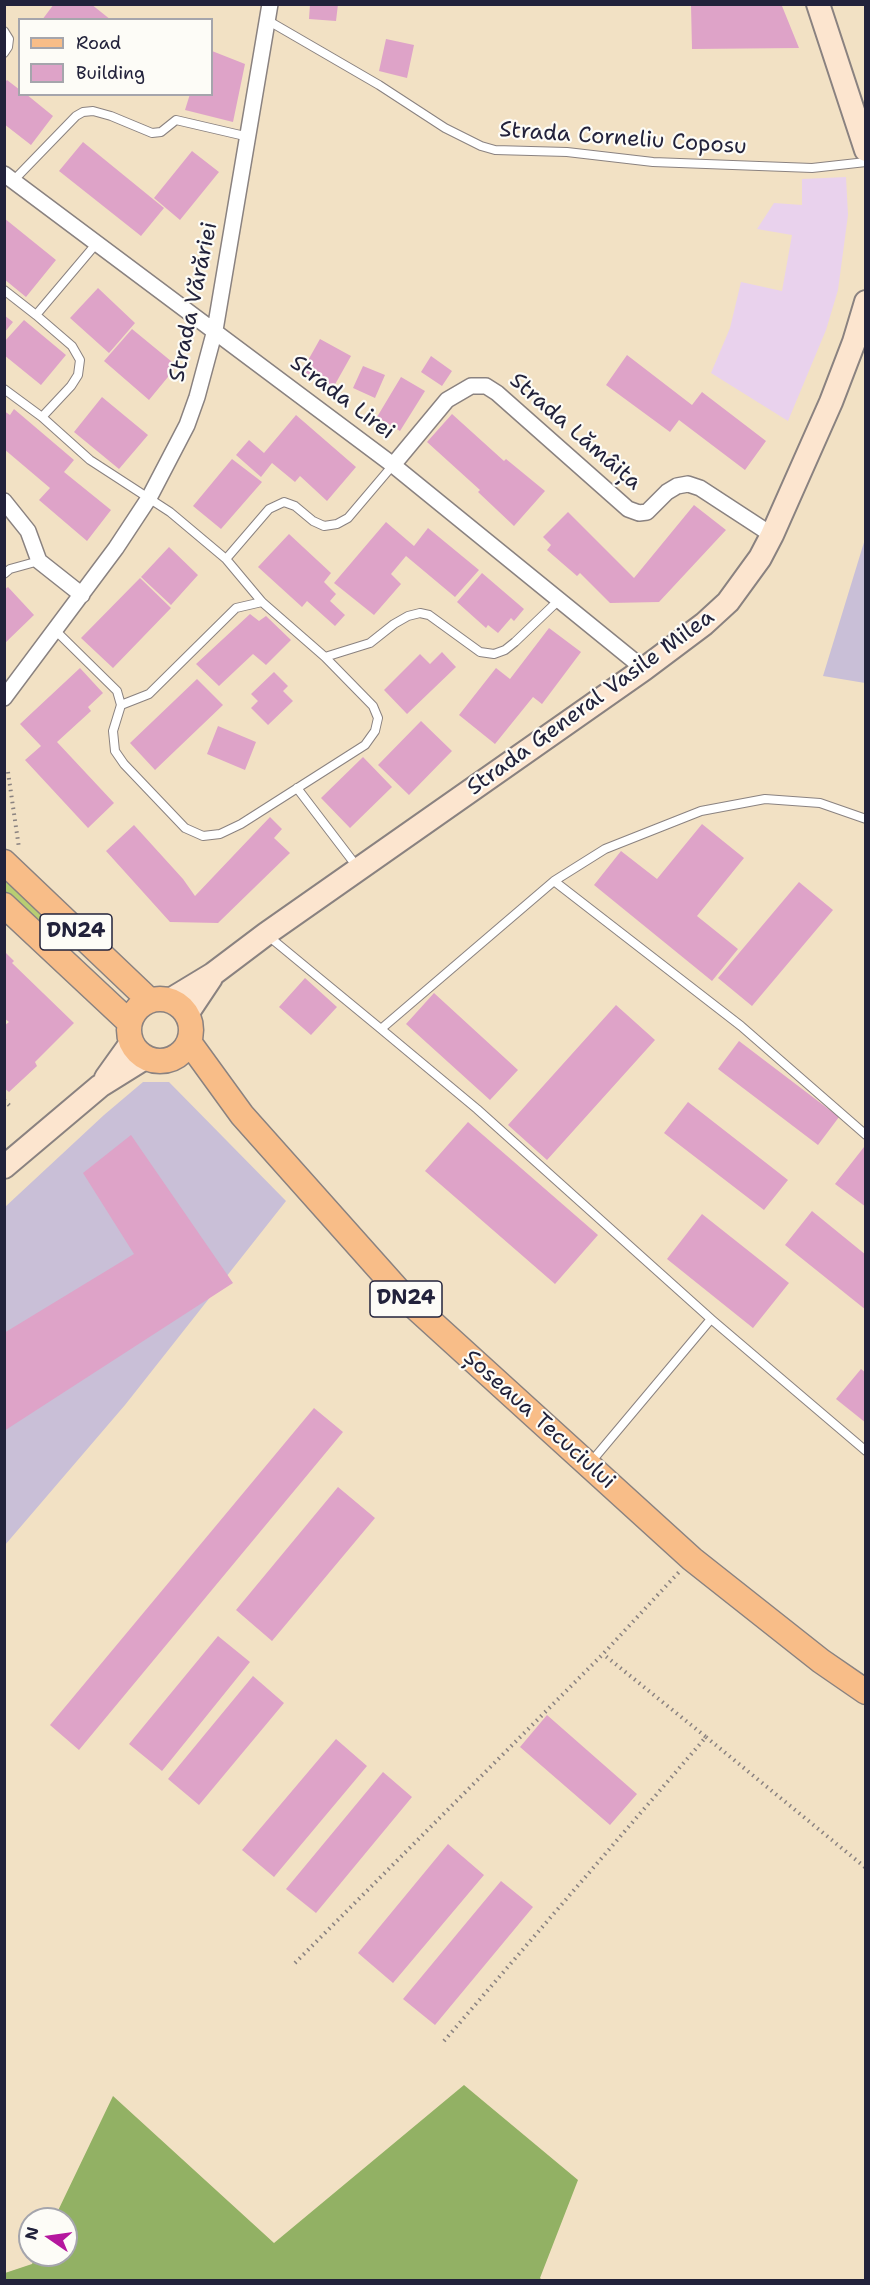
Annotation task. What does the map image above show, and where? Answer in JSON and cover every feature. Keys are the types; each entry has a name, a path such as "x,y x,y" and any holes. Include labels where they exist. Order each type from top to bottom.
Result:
{"main road":[{"path":"818,4 866,150"},
{"name":"Strada General Vasile Milea","path":"169,1005 266,934 644,669 704,624 728,602 760,558 772,535 831,402 854,342 866,302"},
{"name":"DN24","path":"7,864 169,1005"},
{"name":"DN24","path":"4,905 135,1041"},
{"path":"140,1005 169,1005 191,1031 182,1050 166,1061 155,1061 135,1041 133,1012 140,1005"},
{"path":"4,1167 100,1086 135,1041"},
{"name":"Șoseaua Tecuciului","path":"182,1050 406,1299 692,1558 812,1654 866,1692"}],"street":[{"name":"Strada Vărăriei","path":"4,698 82,595 149,498 187,426 216,330 270,4"},
{"name":"Strada Lirei","path":"9,177 393,465 644,669"},
{"name":"Strada Lămâița","path":"393,465 447,400 471,386 486,386 497,393 628,509 639,513 647,512 667,492 677,486 688,484 700,488 772,535"},
{"path":"4,501 28,531 39,561 82,595"}],"lane":[{"name":"Strada Corneliu Coposu","path":"267,20 380,85 445,128 481,146 495,150 567,152 653,162 812,168 866,162"},
{"path":"4,31 9,39 8,47 4,52"},
{"path":"9,177 83,112 93,111 111,116 152,133 161,132 176,120 249,137"},
{"path":"36,315 96,244"},
{"path":"4,290 72,346 80,360 78,375 71,386 42,417"},
{"path":"4,389 42,417 90,460 149,498 226,559 262,602 325,657 373,706 378,718 375,731 365,745 297,788 220,834 203,836 185,828 124,764 115,751 113,731 121,705 117,691 55,630"},
{"path":"226,559 269,509 284,502 295,506 313,521 324,526 337,524 348,518 393,465"},
{"path":"4,574 10,569 39,561"},
{"path":"325,657 370,643 401,620 420,613 429,615 480,652 494,654 505,650 515,642 560,599"},
{"path":"121,705 148,694 236,608 262,602"},
{"path":"297,788 359,869"},
{"path":"381,1029 554,881 605,849 701,811 765,800 820,802 866,819"},
{"path":"554,881 741,1026 866,1135"},
{"path":"266,934 477,1109 711,1319 866,1451"},
{"path":"589,1465 711,1319"}],"path":[{"path":"7,864 19,850 8,772"},
{"path":"4,1100 11,1107"},
{"path":"295,1963 603,1654 692,1558"},
{"path":"603,1654 866,1868"},
{"path":"444,2042 706,1737"}],"shaded area":[{"path":"846,177 848,215 838,290 826,330 788,421 711,373 730,328 741,282 782,291 792,235 757,229 774,203 802,205 802,179"},
{"path":"865,539 865,683 823,676"},
{"path":"143,1082 169,1082 286,1201 125,1405 5,1545 5,1207"}],"green space":[{"path":"4,878 71,944 64,950 5,892"},
{"path":"464,2085 578,2180 540,2278 542,2280 5,2280 5,2273 23,2267 78,2267 78,2207 60,2207 113,2096 274,2243"}],"building":[{"path":"54,4 91,4 108,18 44,18"},
{"path":"310,4 338,4 336,21 309,19"},
{"path":"691,5 782,6 799,48 692,49"},
{"path":"386,39 414,45 407,78 379,71"},
{"path":"213,51 245,64 233,122 185,110 189,96 213,96"},
{"path":"7,80 18,88 18,96 28,96 53,116 31,145 4,124 4,83"},
{"path":"83,142 164,208 141,236 59,171"},
{"path":"192,151 219,172 180,220 154,198"},
{"path":"4,218 56,260 26,297 4,279"},
{"path":"98,288 135,323 109,353 70,318"},
{"path":"4,315 13,322 4,333"},
{"path":"24,320 66,355 41,385 4,355 4,342"},
{"path":"132,329 177,366 149,400 104,361"},
{"path":"320,339 351,356 333,388 302,371"},
{"path":"627,355 692,405 702,392 766,441 745,470 679,420 670,432 606,385"},
{"path":"431,356 452,371 442,386 421,372"},
{"path":"363,366 385,375 375,398 353,388"},
{"path":"401,377 425,391 400,431 377,417"},
{"path":"102,397 148,435 119,469 74,432"},
{"path":"14,409 74,460 64,472 111,510 87,541 39,500 50,488 4,449 4,411 10,415"},
{"path":"452,414 504,461 506,459 545,491 514,526 478,492 480,490 427,442"},
{"path":"296,415 356,467 327,501 300,476 295,482 272,463 261,477 236,455 249,440 264,453"},
{"path":"232,459 262,482 221,529 193,506"},
{"path":"694,505 726,530 659,602 610,603 580,573 577,576 547,550 551,545 543,537 568,512 634,578"},
{"path":"386,522 414,546 428,528 479,570 455,597 406,556 391,574 401,584 374,615 334,583"},
{"path":"289,534 331,573 324,582 336,594 330,601 345,615 335,626 307,601 302,607 258,567"},
{"path":"169,547 198,575 171,605 141,577"},
{"path":"482,573 524,609 514,621 511,618 498,633 488,625 486,628 457,602"},
{"path":"140,578 171,608 113,668 81,638"},
{"path":"8,587 34,615 4,644 4,590"},
{"path":"250,614 259,621 266,616 291,640 266,665 253,654 219,686 196,664"},
{"path":"549,628 581,652 542,704 533,697 495,744 459,715 496,668 510,679"},
{"path":"442,652 456,667 407,714 384,690 420,654 430,664"},
{"path":"80,668 103,693 88,707 91,711 57,742 114,803 88,828 25,760 41,746 20,724"},
{"path":"274,672 288,686 283,691 293,701 268,725 251,708 258,701 251,694"},
{"path":"197,679 223,705 155,770 130,743"},
{"path":"421,721 452,751 409,795 378,765"},
{"path":"218,726 256,742 245,770 207,754"},
{"path":"363,757 392,787 350,828 321,798"},
{"path":"270,817 282,829 274,838 290,853 218,923 170,922 106,851 134,825 183,879 195,896"},
{"path":"702,824 744,858 697,916 738,949 712,981 594,885 621,851 657,879"},
{"path":"799,882 833,910 752,1006 718,978"},
{"path":"4,951 14,961 12,963 74,1023 35,1062 37,1066 9,1092 4,1088 4,1026 9,1022 4,1018"},
{"path":"305,978 337,1007 311,1035 279,1007"},
{"path":"434,993 518,1070 490,1100 406,1024"},
{"path":"616,1005 655,1040 547,1160 508,1125"},
{"path":"739,1041 839,1117 818,1145 718,1069"},
{"path":"688,1102 788,1180 764,1210 664,1133"},
{"path":"468,1122 598,1235 555,1284 425,1171"},
{"path":"131,1135 233,1283 4,1431 4,1333 134,1254 83,1173"},
{"path":"864,1147 866,1148 866,1207 835,1184"},
{"path":"812,1211 866,1255 866,1310 785,1245"},
{"path":"702,1214 789,1283 753,1328 667,1259"},
{"path":"861,1369 866,1373 866,1423 836,1399"},
{"path":"314,1408 343,1432 79,1750 50,1725"},
{"path":"338,1487 375,1518 272,1641 236,1610"},
{"path":"218,1636 250,1662 162,1771 129,1744"},
{"path":"253,1676 284,1703 199,1805 168,1779"},
{"path":"547,1715 637,1794 610,1825 520,1747"},
{"path":"336,1739 367,1766 274,1877 242,1850"},
{"path":"383,1772 412,1797 316,1913 286,1889"},
{"path":"448,1844 484,1875 393,1983 358,1953"},
{"path":"501,1881 533,1907 435,2025 403,1999"}]}
